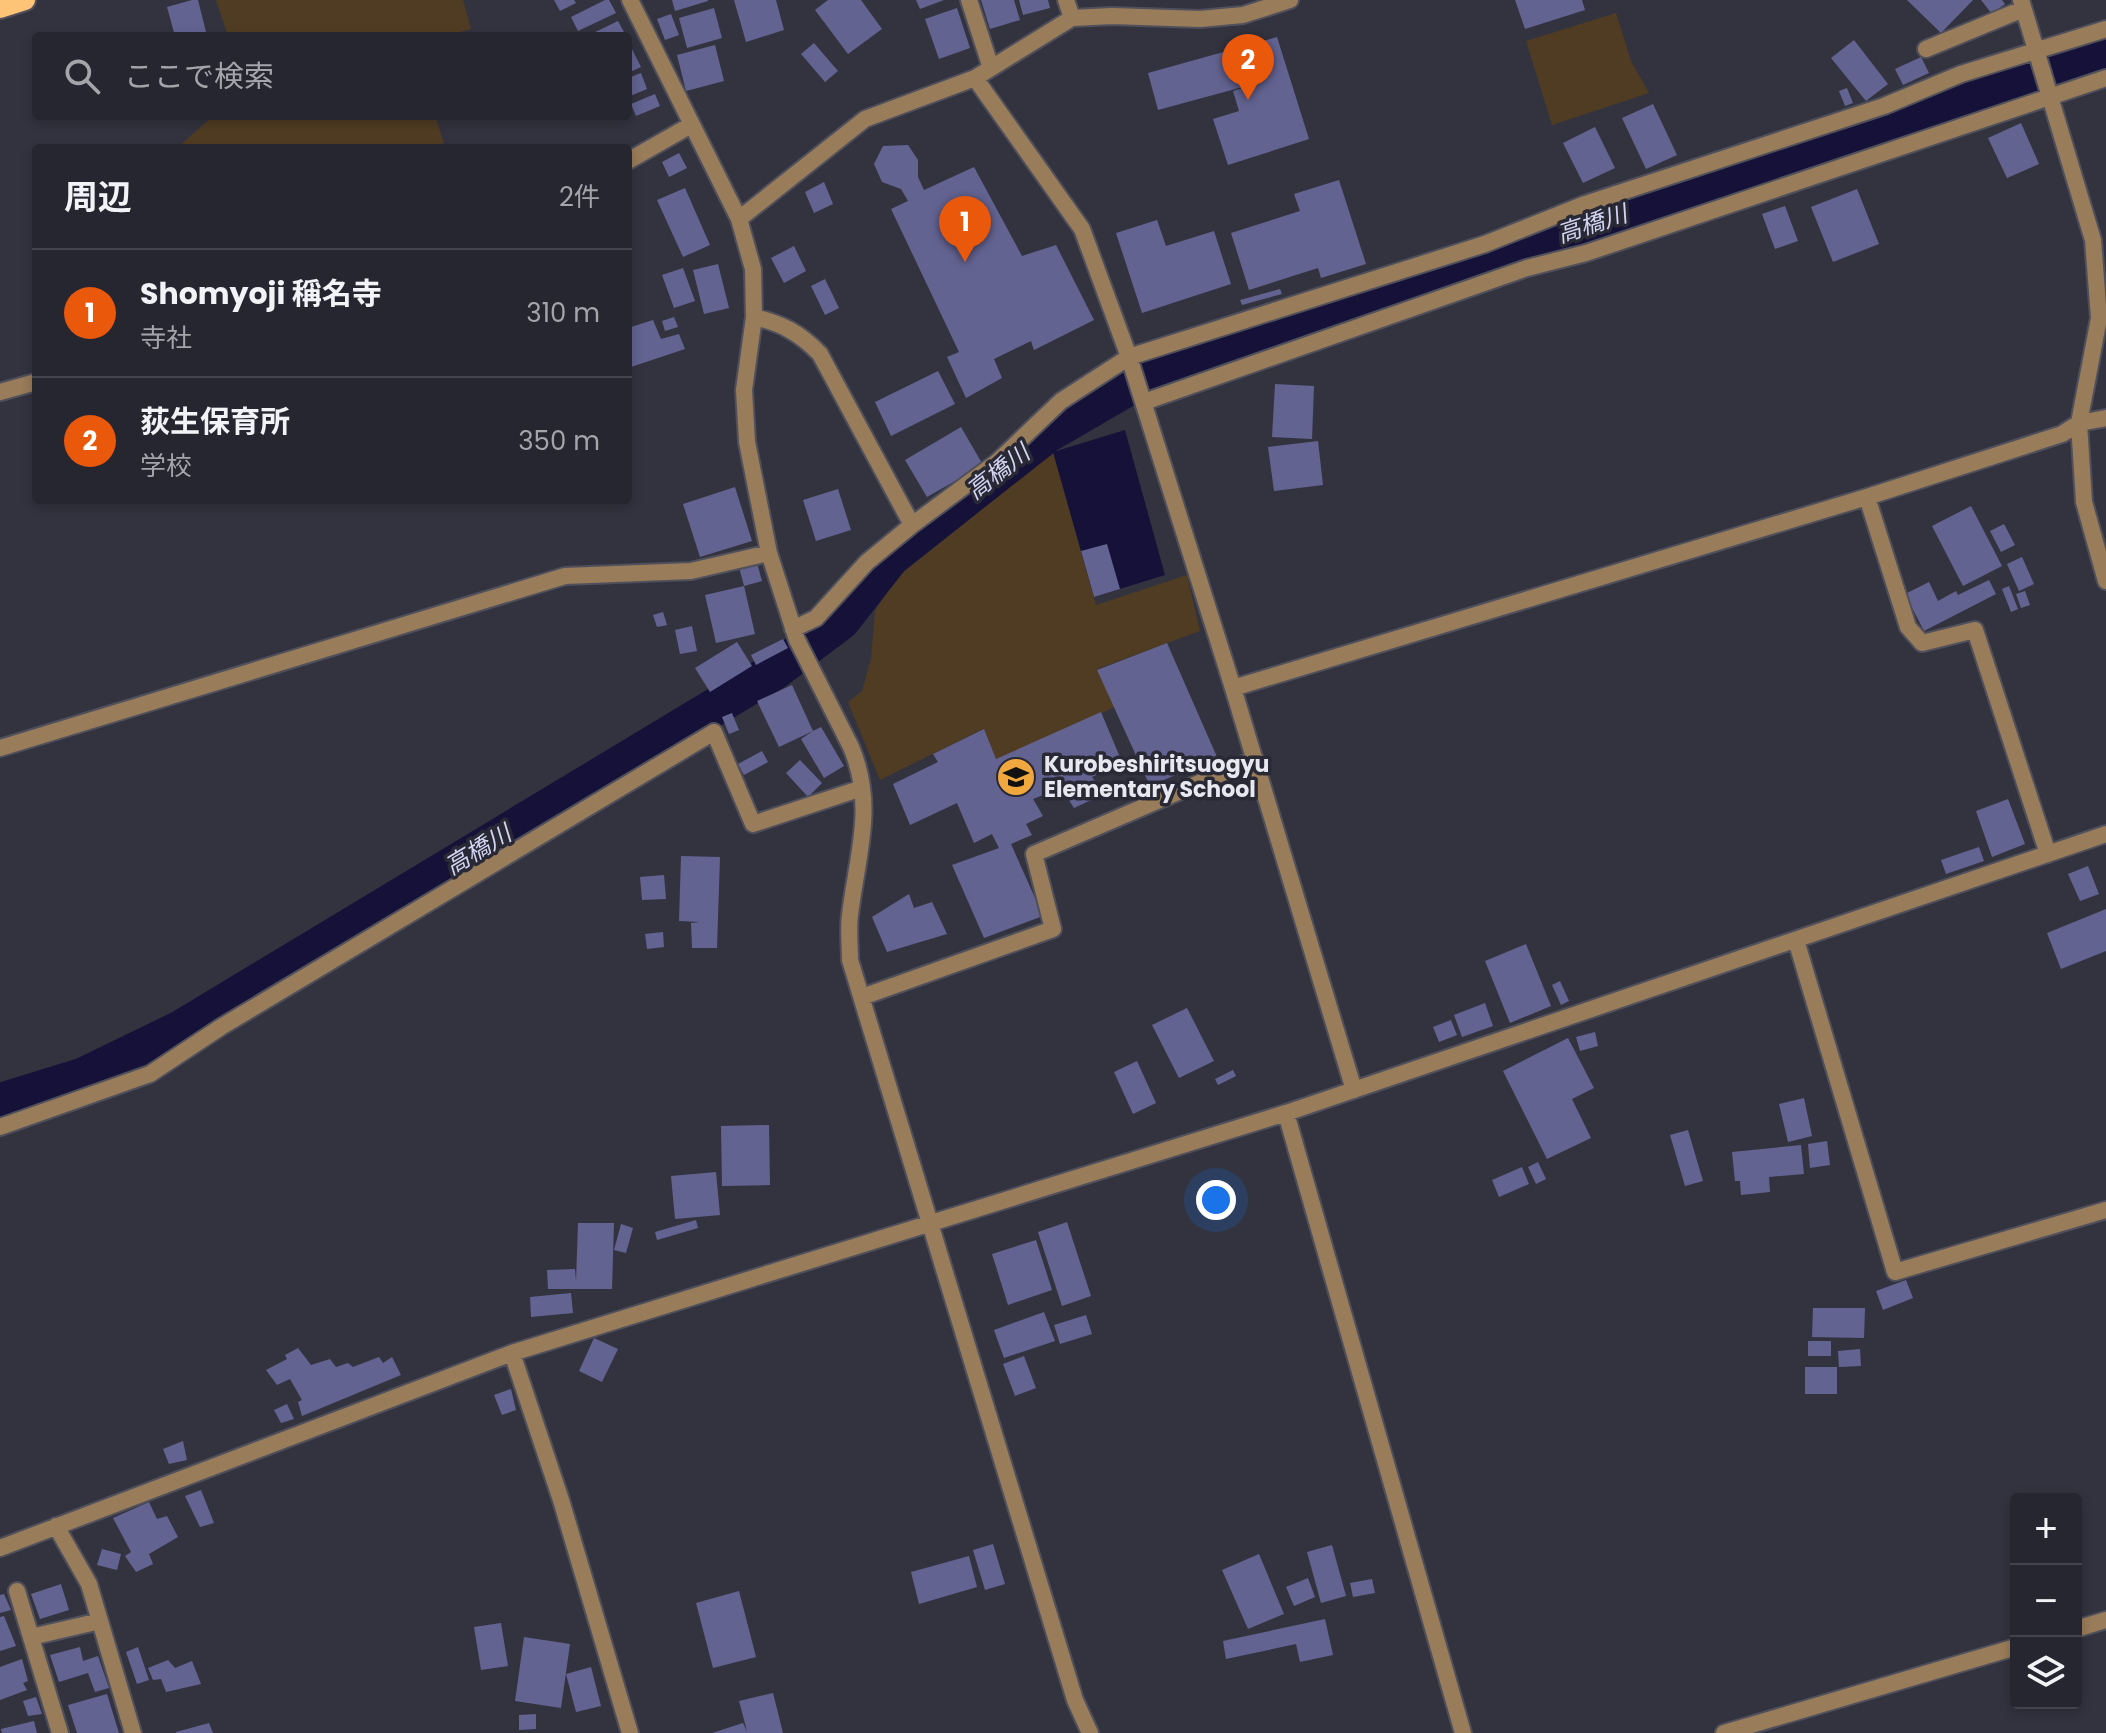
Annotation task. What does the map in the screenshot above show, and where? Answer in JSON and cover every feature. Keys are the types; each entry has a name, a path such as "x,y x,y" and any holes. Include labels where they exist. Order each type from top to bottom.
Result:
{"main road":[{"path":"0,8 25,0"}],"street":[{"path":"630,0 739,219 753,269 754,317 744,390 747,442 769,553 793,629 858,763 862,788 865,821 849,918 850,960 1075,1700 1090,1733"},
{"path":"969,0 991,68"},
{"path":"1066,0 1072,18"},
{"path":"739,219 865,119 975,78 1072,18 1200,19 1243,15 1290,0"},
{"path":"1926,49 2022,4 2093,240 2099,318 2079,423 2084,502 2106,581"},
{"path":"793,629 816,618 867,562 997,462 1061,401 1129,357 1485,244 1585,204 1884,106 1961,74 2106,29"},
{"path":"975,78 1082,229 1144,402 1354,1090"},
{"path":"1144,402 1527,268 1586,253 2106,78"},
{"path":"632,159 691,125"},
{"path":"754,317 775,322 803,336 820,354 912,525"},
{"path":"0,392 32,383"},
{"path":"1233,688 1867,497 2062,434 2079,423 2106,418"},
{"path":"1867,497 1908,627 1922,643 1975,630 2048,854"},
{"path":"0,748 565,576 691,571 769,553"},
{"path":"0,1127 150,1074 221,1027 714,732 753,824 862,788"},
{"path":"862,997 1053,929 1034,854 1255,759"},
{"path":"0,1548 512,1353 1286,1113 2106,834"},
{"path":"1796,940 1895,1272 2106,1210"},
{"path":"1286,1113 1463,1733"},
{"path":"512,1353 561,1500 630,1733"},
{"path":"56,1526 89,1584 133,1733"},
{"path":"17,1591 60,1733"},
{"path":"2082,1627 2106,1620"},
{"path":"31,1637 100,1621"},
{"path":"1724,1733 2010,1649"}],"shaded area":[{"path":"216,0 463,0 471,29 461,32 227,32"},
{"path":"1616,13 1631,61 1649,93 1552,125 1526,41"},
{"path":"208,120 436,120 444,143 442,144 182,144"},
{"path":"1125,430 1165,575 1094,597 1053,452"},
{"path":"1053,452 1096,605 1187,575 1200,631 1097,669 1115,707 996,759 983,729 880,780 848,702 862,691 871,659 875,611 895,579"}],"building":[{"path":"198,0 206,32 174,32 167,7"},
{"path":"554,0 574,0 576,3 560,11"},
{"path":"609,0 616,13 578,31 571,17"},
{"path":"672,0 708,0 708,1 675,11"},
{"path":"734,0 776,0 784,30 746,42"},
{"path":"828,0 861,0 882,29 848,54 815,10"},
{"path":"916,0 944,0 920,9"},
{"path":"981,0 1014,0 1020,20 990,29"},
{"path":"1019,0 1048,0 1050,8 1023,15"},
{"path":"1515,0 1582,0 1585,10 1525,29"},
{"path":"1907,0 1973,0 1941,33"},
{"path":"1981,0 2002,0 2005,4 1992,14"},
{"path":"714,8 722,38 687,48 679,18"},
{"path":"957,8 970,48 939,59 925,19"},
{"path":"671,14 679,35 665,40 657,19"},
{"path":"618,21 624,32 595,32"},
{"path":"1277,37 1309,139 1228,165 1213,119 1239,111 1233,91 1261,82 1158,110 1148,73"},
{"path":"1854,40 1888,84 1866,101 1831,58"},
{"path":"814,43 838,71 825,82 801,54"},
{"path":"715,45 724,81 686,91 677,55"},
{"path":"632,49 641,67 632,71"},
{"path":"1921,57 1929,73 1903,85 1895,69"},
{"path":"641,73 647,89 632,95 632,76"},
{"path":"1847,88 1853,103 1845,106 1839,91"},
{"path":"655,94 660,106 636,116 632,104"},
{"path":"1653,104 1677,155 1646,169 1622,118"},
{"path":"2021,123 2039,164 2007,178 1988,138"},
{"path":"1595,127 1615,168 1583,183 1563,143"},
{"path":"908,145 918,160 918,177 924,190 974,167 1022,256 1056,245 1094,320 1034,350 1031,341 994,359 1002,378 966,398 947,357 959,352 891,209 908,201 901,189 882,182 874,164 883,146"},
{"path":"679,153 687,168 669,177 662,162"},
{"path":"1339,180 1366,264 1321,278 1318,268 1249,290 1231,233 1300,211 1294,194"},
{"path":"824,182 833,204 814,213 805,192"},
{"path":"685,188 710,245 683,257 657,200"},
{"path":"1857,189 1879,244 1833,262 1811,207"},
{"path":"1785,206 1798,241 1775,249 1762,214"},
{"path":"1157,220 1166,246 1214,231 1231,284 1142,313 1116,233"},
{"path":"794,246 806,271 784,283 771,258"},
{"path":"718,264 729,308 704,314 693,270"},
{"path":"683,268 695,301 674,308 662,275"},
{"path":"825,279 839,308 825,315 811,286"},
{"path":"1280,289 1282,294 1242,305 1240,300"},
{"path":"674,317 678,327 665,331 662,321"},
{"path":"653,320 661,339 679,334 685,349 632,367 632,327"},
{"path":"938,371 955,404 891,436 875,402"},
{"path":"1275,384 1314,386 1312,439 1272,437"},
{"path":"961,427 983,465 927,497 905,460"},
{"path":"1318,441 1323,485 1274,491 1268,447"},
{"path":"735,487 752,541 700,557 683,504"},
{"path":"838,489 851,530 816,541 803,500"},
{"path":"1971,506 2002,566 1963,586 1932,526"},
{"path":"2004,524 2015,545 2001,552 1990,531"},
{"path":"1107,544 1120,589 1094,597 1081,551"},
{"path":"2022,557 2034,584 2019,591 2007,564"},
{"path":"757,563 762,581 744,586 739,567"},
{"path":"1989,580 1996,594 1924,631 1905,594 1929,582 1938,601"},
{"path":"744,586 755,634 716,643 705,595"},
{"path":"2009,586 2018,609 2011,612 2002,589"},
{"path":"2025,591 2030,605 2021,608 2016,594"},
{"path":"663,612 667,625 657,627 653,615"},
{"path":"692,626 697,651 680,654 675,630"},
{"path":"783,639 788,648 756,665 751,655"},
{"path":"737,642 752,666 710,692 695,668"},
{"path":"1167,643 1217,757 1150,786 1097,670"},
{"path":"792,685 813,731 779,747 757,701"},
{"path":"1101,712 1122,762 1092,777 1104,794 1074,808 1061,788 1033,799 1043,816 1026,824 1032,835 1011,844 1043,916 984,938 952,865 999,848 992,834 974,843 957,803 910,825 893,784 938,762 933,754 984,729 996,759"},
{"path":"732,713 739,730 729,734 722,717"},
{"path":"821,727 844,766 824,778 801,739"},
{"path":"762,751 768,762 744,775 738,764"},
{"path":"800,760 822,783 808,797 786,773"},
{"path":"2008,799 2025,844 1992,857 1976,811"},
{"path":"1979,847 1984,861 1946,874 1941,860"},
{"path":"681,856 720,857 717,948 692,948 691,923 700,922 679,921"},
{"path":"2088,866 2099,894 2080,901 2068,874"},
{"path":"664,875 666,899 642,900 640,877"},
{"path":"909,894 914,908 932,902 947,934 887,952 872,917"},
{"path":"2106,909 2106,951 2061,969 2047,933"},
{"path":"663,932 664,947 647,949 645,934"},
{"path":"1526,944 1551,1006 1510,1023 1485,961"},
{"path":"1560,981 1569,1001 1561,1005 1552,985"},
{"path":"1485,1003 1493,1026 1462,1037 1454,1015"},
{"path":"1187,1008 1214,1061 1179,1078 1152,1025"},
{"path":"1451,1020 1457,1035 1439,1042 1433,1027"},
{"path":"1595,1032 1598,1046 1580,1051 1576,1037"},
{"path":"1568,1038 1594,1088 1572,1099 1591,1138 1547,1159 1503,1071"},
{"path":"1137,1061 1156,1103 1133,1114 1114,1072"},
{"path":"1233,1070 1236,1076 1218,1085 1215,1079"},
{"path":"1804,1098 1812,1136 1788,1142 1779,1104"},
{"path":"769,1125 770,1185 722,1186 721,1126"},
{"path":"1688,1130 1703,1181 1685,1186 1670,1135"},
{"path":"1827,1141 1830,1165 1810,1168 1808,1144"},
{"path":"1801,1145 1804,1174 1769,1177 1770,1192 1741,1195 1740,1181 1735,1181 1732,1152"},
{"path":"1538,1162 1546,1179 1536,1184 1528,1167"},
{"path":"1522,1167 1529,1184 1499,1197 1492,1180"},
{"path":"716,1172 720,1215 675,1219 671,1176"},
{"path":"696,1220 698,1228 657,1240 655,1232"},
{"path":"1067,1222 1091,1296 1062,1306 1038,1232"},
{"path":"578,1223 614,1223 612,1289 548,1289 547,1270 575,1269 576,1281"},
{"path":"621,1224 633,1228 626,1253 614,1250"},
{"path":"1036,1240 1052,1290 1008,1305 992,1254"},
{"path":"1906,1280 1913,1298 1883,1310 1876,1291"},
{"path":"571,1293 573,1313 531,1317 530,1297"},
{"path":"1813,1308 1865,1308 1864,1338 1812,1337"},
{"path":"1044,1312 1055,1341 1004,1358 994,1330"},
{"path":"1086,1315 1092,1334 1060,1344 1054,1325"},
{"path":"594,1338 618,1349 602,1382 579,1371"},
{"path":"1808,1341 1831,1341 1831,1356 1808,1356"},
{"path":"298,1348 311,1365 330,1359 336,1367 348,1363 353,1367 379,1357 383,1363 392,1357 401,1375 302,1416 298,1402 302,1400 290,1379 277,1385 266,1370 287,1359 285,1355"},
{"path":"1860,1349 1861,1366 1839,1367 1838,1351"},
{"path":"1024,1356 1036,1388 1015,1396 1003,1364"},
{"path":"1805,1367 1837,1367 1837,1394 1805,1394"},
{"path":"511,1389 516,1410 502,1415 494,1395"},
{"path":"287,1404 294,1419 281,1423 274,1410"},
{"path":"183,1441 187,1460 169,1464 163,1449"},
{"path":"201,1490 214,1523 200,1527 185,1496"},
{"path":"149,1502 157,1519 167,1516 178,1537 149,1554 153,1564 136,1572 125,1556 131,1552 113,1518"},
{"path":"993,1544 1005,1584 985,1590 973,1550"},
{"path":"1332,1545 1346,1596 1321,1603 1307,1552"},
{"path":"102,1549 121,1554 117,1570 97,1565"},
{"path":"1259,1554 1284,1614 1248,1629 1222,1570"},
{"path":"969,1556 977,1587 919,1604 911,1572"},
{"path":"1308,1578 1315,1597 1294,1606 1286,1587"},
{"path":"1372,1579 1375,1593 1353,1597 1350,1583"},
{"path":"61,1584 69,1610 40,1619 31,1594"},
{"path":"739,1591 756,1657 713,1668 696,1603"},
{"path":"4,1594 11,1610 0,1613 0,1595"},
{"path":"4,1616 16,1646 0,1651 0,1617"},
{"path":"1325,1619 1333,1655 1300,1662 1296,1644 1226,1659 1223,1641"},
{"path":"501,1623 508,1666 481,1670 474,1627"},
{"path":"524,1637 570,1644 561,1708 515,1701"},
{"path":"80,1647 83,1661 98,1656 109,1688 95,1692 88,1673 59,1682 50,1655"},
{"path":"138,1647 149,1680 137,1684 126,1652"},
{"path":"22,1659 28,1681 23,1683 27,1690 0,1700 0,1667"},
{"path":"168,1660 175,1668 192,1661 201,1684 166,1692 161,1679 153,1680 148,1668"},
{"path":"591,1667 601,1706 576,1712 566,1674"},
{"path":"773,1693 783,1733 712,1733 743,1723 747,1731 739,1701"},
{"path":"107,1694 119,1733 77,1733 68,1705"},
{"path":"36,1697 42,1714 28,1716 23,1701"},
{"path":"536,1714 536,1729 519,1730 519,1715"},
{"path":"34,1721 37,1733 2,1733 1,1729"},
{"path":"209,1723 213,1733 176,1733 176,1732"}],"waterway":[{"name":"高橋川","path":"0,1102 82,1077 181,1029 773,672 841,621 891,557 1047,434 1164,366 1707,189 2106,52"}],"place":[{"name":"荻生保育所","path":"1248,100"},
{"name":"Shomyoji 稱名寺","path":"965,262"},
{"name":"Kurobeshiritsuogyu Elementary School","path":"1016,777"}]}
